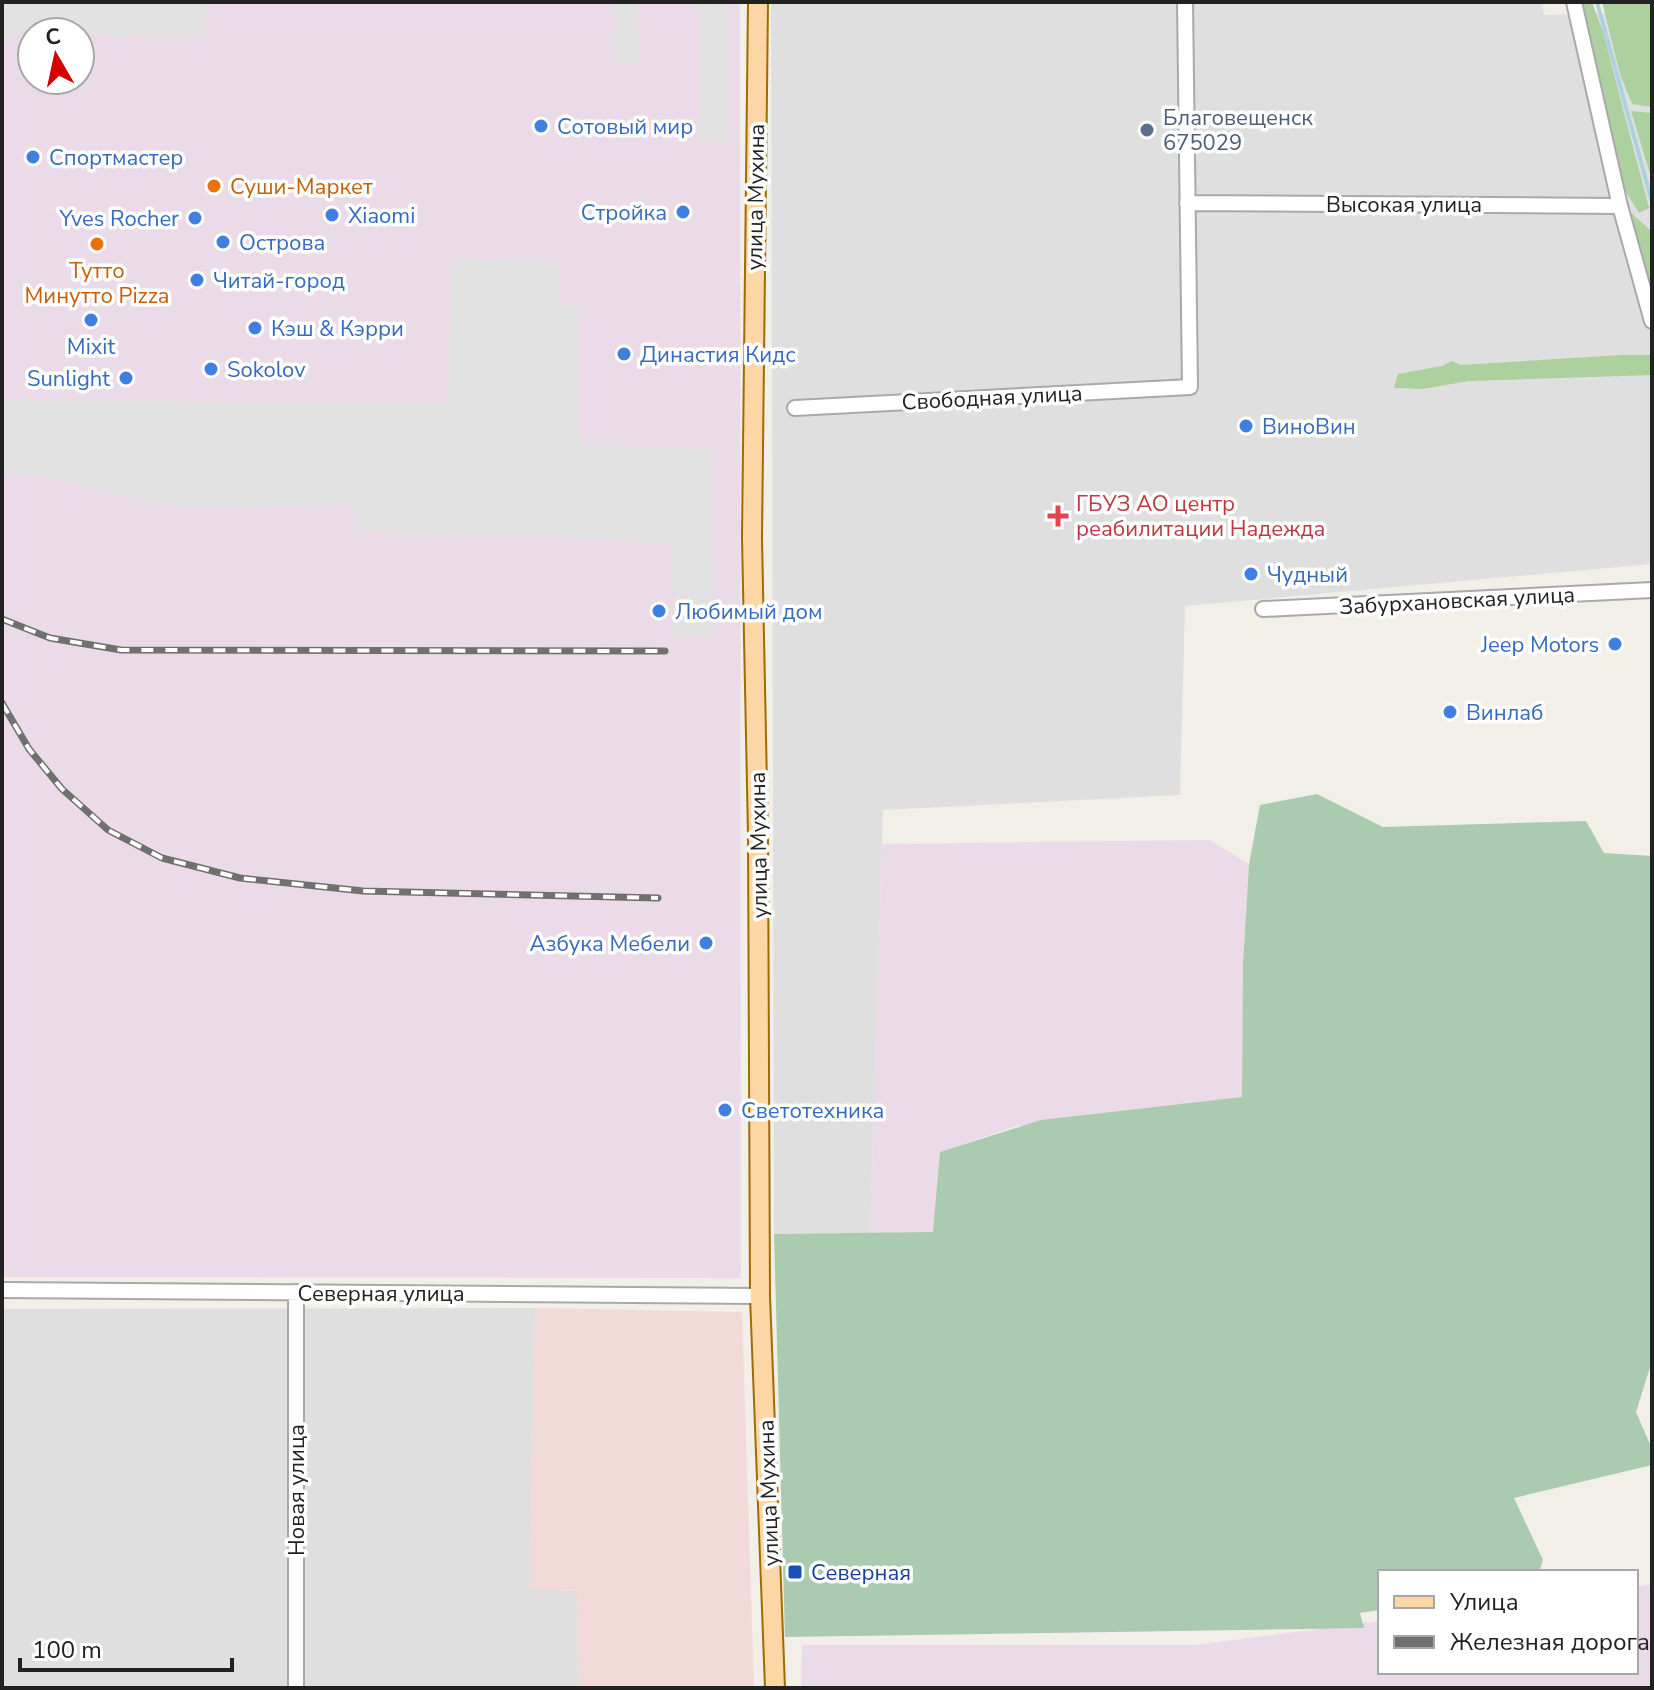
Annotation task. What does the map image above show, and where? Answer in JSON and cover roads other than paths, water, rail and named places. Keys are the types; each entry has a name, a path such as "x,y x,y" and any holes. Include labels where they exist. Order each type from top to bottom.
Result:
{"main road":[{"name":"улица Мухина","path":"758,2 752,538 759,851 760,1296 775,1688"}],"street":[{"path":"1185,2 1187,203"},
{"path":"1574,2 1620,206 1652,321"},
{"name":"Высокая улица","path":"1187,203 1620,206"},
{"name":"Свободная улица","path":"795,408 1190,387 1187,203"},
{"name":"Забурхановская улица","path":"1263,609 1652,590"},
{"name":"Северная улица","path":"2,1290 760,1296"},
{"name":"Новая улица","path":"296,1292 296,1688"}],"waterway":[{"path":"1597,2 1652,202"}],"railway":[{"path":"2,619 50,638 121,650 665,651"},
{"path":"2,703 29,749 62,789 108,830 162,858 240,878 363,891 658,898"}],"place":[{"name":"Сотовый мир","path":"541,126"},
{"name":"Благовещенск 675029","path":"1147,130"},
{"name":"Спортмастер","path":"33,157"},
{"name":"Суши-Маркет","path":"214,186"},
{"name":"Стройка","path":"683,212"},
{"name":"Xiaomi","path":"332,215"},
{"name":"Yves Rocher","path":"195,218"},
{"name":"Острова","path":"223,242"},
{"name":"Тутто Минутто Pizza","path":"97,244"},
{"name":"Читай-город","path":"197,280"},
{"name":"Mixit","path":"91,320"},
{"name":"Кэш & Кэрри","path":"255,328"},
{"name":"Династия Кидс","path":"624,354"},
{"name":"Sokolov","path":"211,369"},
{"name":"Sunlight","path":"126,378"},
{"name":"ВиноВин","path":"1246,426"},
{"name":"ГБУЗ АО центр реабилитации Надежда","path":"1058,516"},
{"name":"Чудный","path":"1251,574"},
{"name":"Любимый дом","path":"659,611"},
{"name":"Jeep Motors","path":"1615,644"},
{"name":"Винлаб","path":"1450,712"},
{"name":"Азбука Мебели","path":"706,943"},
{"name":"Светотехника","path":"725,1110"},
{"name":"Северная","path":"795,1572"}]}
